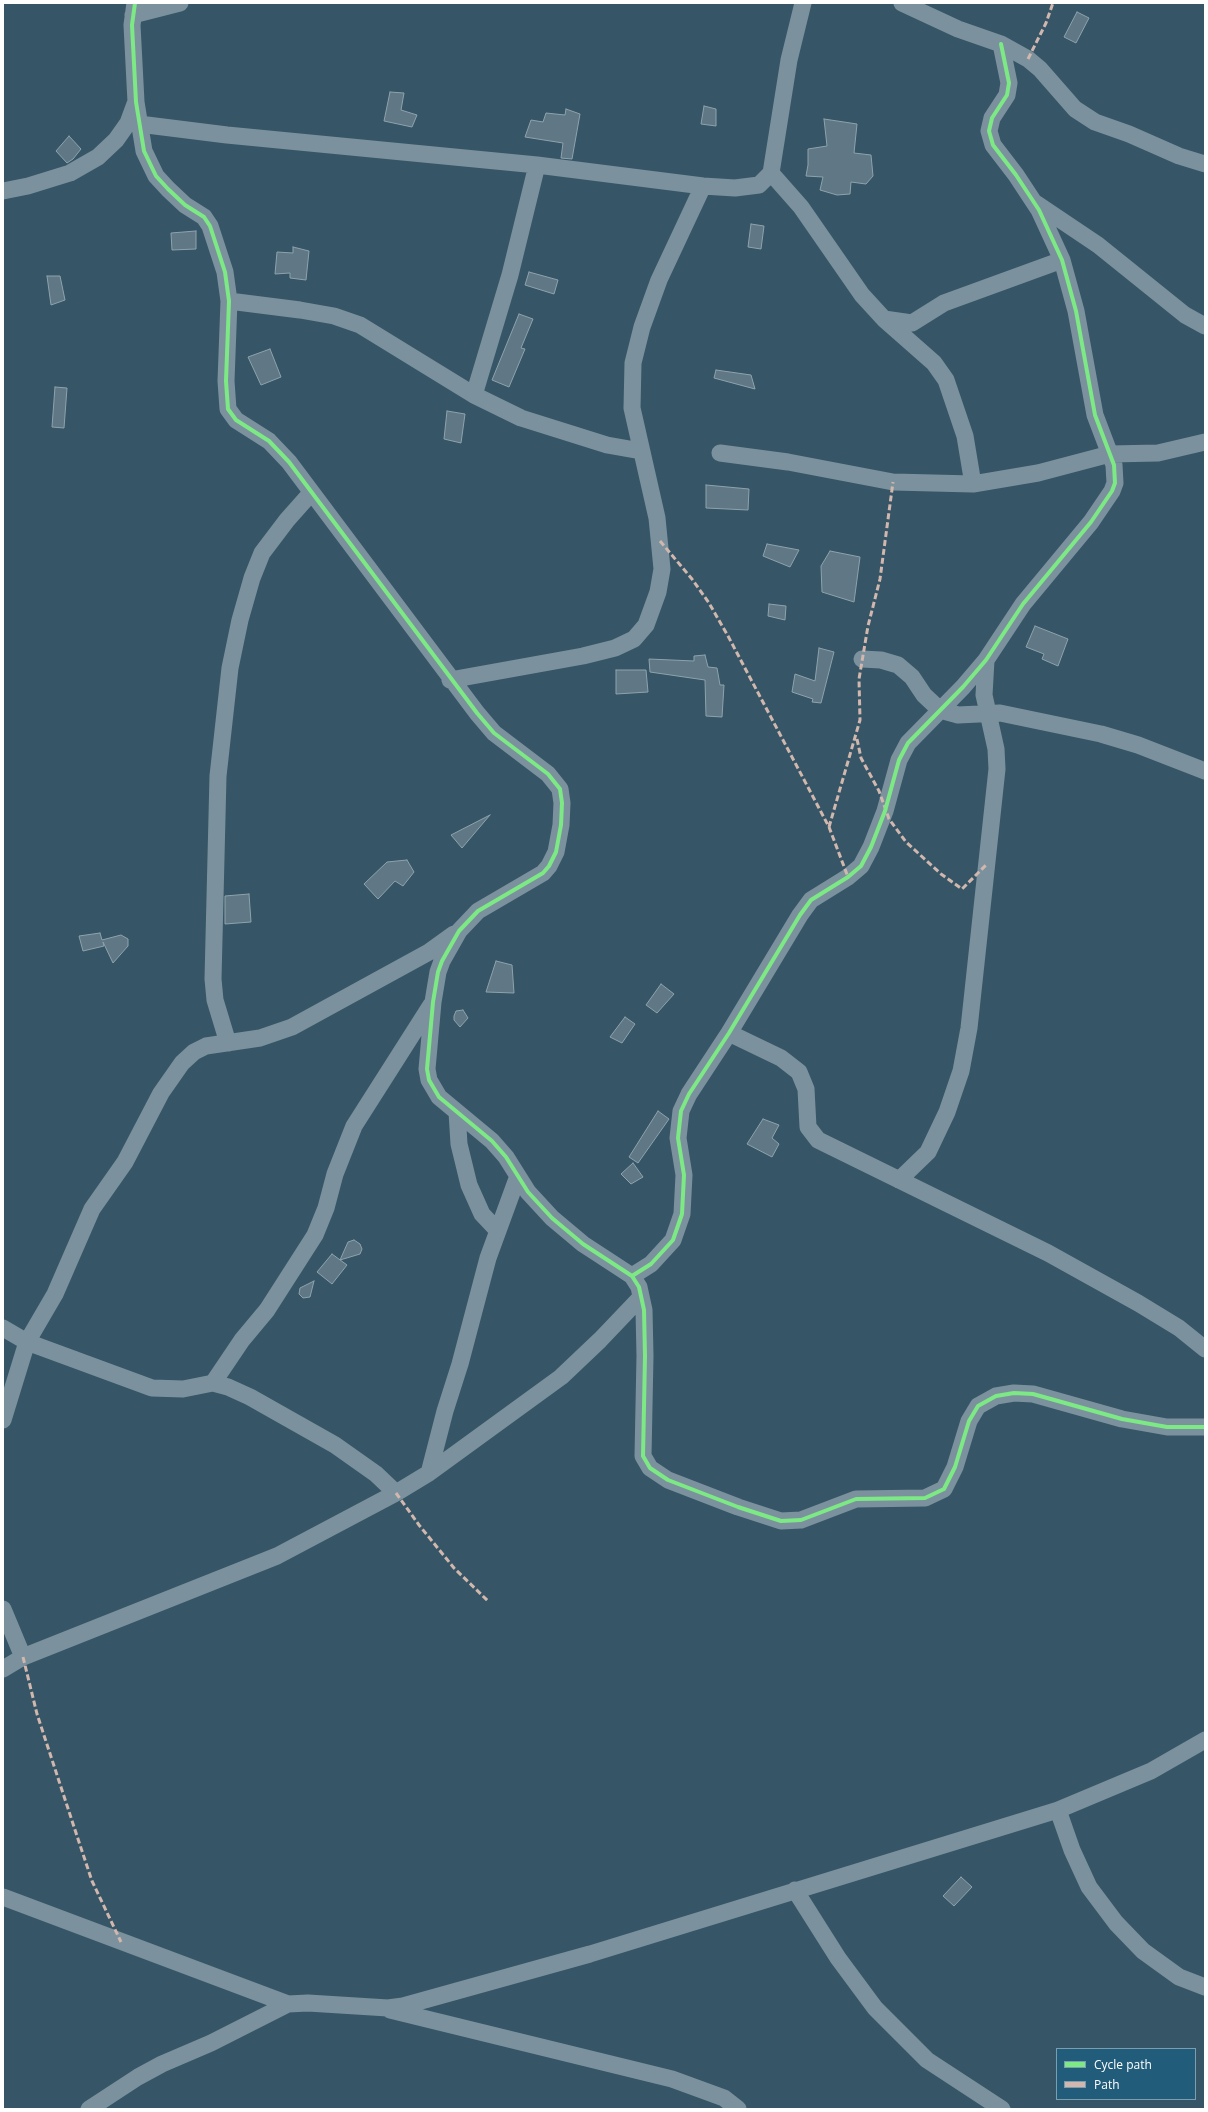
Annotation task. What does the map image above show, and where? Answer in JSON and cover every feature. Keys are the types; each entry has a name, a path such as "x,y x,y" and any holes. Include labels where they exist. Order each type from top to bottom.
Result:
{"street":[{"path":"180,3 131,7 136,102 144,151 156,176 185,205 204,217 210,226 225,272 229,301 226,365 228,409 236,420 269,441 288,462 413,627 450,680 494,733 548,774 560,789 562,803 561,825 556,852 546,870 487,904 474,914 459,931 442,962 438,972 433,1002 427,1056 429,1080 439,1097 492,1141 506,1157 528,1192 552,1218 583,1244 632,1276 639,1286 642,1297 646,1356 643,1456 650,1468 668,1480 696,1492 781,1521 801,1520 856,1499 925,1498 944,1489 955,1468 969,1421 978,1406 996,1396 1014,1393 1033,1394 1122,1420 1167,1427 1205,1427"},
{"path":"139,124 227,135 537,165 703,186 735,188 759,185 771,173 789,60 803,3"},
{"path":"902,3 958,29 1002,44 1028,59 1040,69 1075,109 1095,122 1130,134 1179,156 1205,164"},
{"path":"632,1276 651,1264 673,1240 682,1214 684,1175 678,1138 681,1111 689,1094 729,1033 800,915 811,900 848,877 861,866 871,847 885,811 899,760 908,743 986,660 1023,604 1091,522 1112,491 1116,475 1110,454 1095,415 1076,311 1062,260 1034,202 993,145 989,131 992,118 1007,95 1009,83 1002,44"},
{"path":"3,192 28,186 70,172 98,157 116,140 128,123 136,102"},
{"path":"474,395 510,275 537,165"},
{"path":"771,173 801,208 862,295 884,319 934,363 946,380 965,436 973,484"},
{"path":"450,680 583,656 615,648 634,639 646,625 658,592 662,569 656,513 632,408 633,363 642,327 659,280 703,186"},
{"path":"1034,202 1091,240 1185,315 1205,326"},
{"path":"884,319 912,323 944,303 1062,260"},
{"path":"229,301 334,316 360,325 474,395 520,418 607,445 641,451"},
{"path":"720,453 788,462 894,482 973,484 1038,473 1110,454 1158,453 1205,442"},
{"path":"228,1043 215,1000 213,979 218,776 230,668 240,620 252,578 262,553 287,520 311,493"},
{"path":"862,659 881,660 898,666 912,677 924,695 940,710 958,715 1000,712 1120,738 1205,772"},
{"path":"899,1180 928,1152 947,1112 961,1071 968,1035 997,769 996,749 984,695 986,660"},
{"path":"3,1420 27,1342 55,1294 92,1209 134,1147 171,1076 182,1062 198,1049 260,1038 292,1027 428,952 459,931"},
{"path":"213,1383 242,1340 267,1310 315,1235 326,1208 334,1174 354,1126 433,1002"},
{"path":"729,1033 781,1058 799,1072 806,1089 808,1127 818,1140 1083,1272 1179,1328 1205,1349"},
{"path":"457,1112 459,1144 468,1179 479,1210 498,1231"},
{"path":"429,1473 444,1411 460,1364 488,1258 518,1176"},
{"path":"3,1669 23,1657 277,1556 396,1493 429,1473 561,1377 642,1297"},
{"path":"3,1328 27,1342 152,1388 183,1389 213,1383 228,1387 250,1397 335,1446 376,1474 396,1493"},
{"path":"3,1609 23,1657"},
{"path":"3,1897 288,2004 308,2003 378,2007 403,2006 590,1954 1058,1810 1151,1771 1205,1740"},
{"path":"1058,1810 1072,1850 1089,1887 1116,1923 1143,1951 1179,1977 1205,1987"},
{"path":"795,1890 838,1958 875,2008 927,2060 1002,2109"},
{"path":"89,2109 156,2067 211,2043 288,2004"},
{"path":"378,2007 672,2079 724,2098 738,2109"}],"building":[{"path":"1077,12 1089,18 1076,43 1064,37"},
{"path":"390,92 404,93 401,110 417,115 412,127 384,121"},
{"path":"704,106 716,109 716,126 701,124"},
{"path":"566,109 580,114 572,159 561,158 563,143 525,137 531,120 543,122 546,113 565,115"},
{"path":"824,119 857,124 854,153 871,155 873,176 866,184 851,182 850,194 837,195 820,190 823,177 806,176 808,149 827,146"},
{"path":"69,136 81,149 73,159 67,163 56,151"},
{"path":"751,224 764,226 761,249 748,247"},
{"path":"196,231 196,249 172,250 171,233"},
{"path":"293,247 309,251 306,280 290,278 290,273 275,274 277,252 293,253"},
{"path":"529,272 558,280 554,294 525,285"},
{"path":"47,276 60,276 65,300 51,305"},
{"path":"519,314 533,319 521,348 525,349 509,387 492,380"},
{"path":"270,349 281,377 261,385 248,357"},
{"path":"716,370 751,375 755,389 714,378"},
{"path":"55,387 67,388 64,428 52,427"},
{"path":"447,411 465,414 461,443 444,439"},
{"path":"706,485 749,489 748,510 706,508"},
{"path":"767,544 799,550 790,567 763,556"},
{"path":"830,551 860,557 854,602 822,592 821,566"},
{"path":"769,604 786,606 785,620 768,616"},
{"path":"1035,626 1068,639 1058,666 1042,659 1044,654 1026,647"},
{"path":"819,648 834,652 821,703 812,702 813,699 792,692 795,674 815,681"},
{"path":"705,655 708,667 717,668 720,685 724,685 722,717 706,716 705,680 650,672 649,659 694,661 694,656"},
{"path":"616,670 646,670 648,692 616,694"},
{"path":"490,815 462,848 451,835"},
{"path":"407,860 414,872 403,886 395,881 378,899 364,884 387,862"},
{"path":"249,894 251,922 225,924 225,896"},
{"path":"100,933 102,940 121,935 128,939 128,946 113,963 103,942 104,946 83,951 79,936"},
{"path":"496,961 512,965 514,993 486,992"},
{"path":"661,984 674,994 657,1013 646,1005"},
{"path":"463,1010 468,1018 460,1027 454,1020 454,1016 456,1011"},
{"path":"625,1017 635,1024 622,1043 610,1037"},
{"path":"658,1111 669,1119 638,1163 629,1157"},
{"path":"763,1119 779,1125 772,1138 779,1144 772,1157 747,1144"},
{"path":"633,1163 643,1177 631,1184 621,1174"},
{"path":"354,1240 360,1244 362,1249 360,1254 340,1260 348,1242"},
{"path":"332,1254 347,1265 332,1284 317,1272"},
{"path":"314,1281 310,1297 303,1298 299,1294 300,1288"},
{"path":"961,1877 972,1887 954,1906 943,1896"}],"marked path":[{"path":"1028,59 1046,23 1053,3"},
{"path":"829,827 860,720 859,679 868,626 880,579 893,482"},
{"path":"660,541 692,579 709,603 728,636 829,827 848,877"},
{"path":"857,739 861,758 879,791 889,819 906,842 941,874 962,889 987,864"},
{"path":"396,1493 419,1525 454,1568 488,1601"},
{"path":"23,1657 37,1714 92,1881 121,1942"}],"cycle path":[{"path":"135,3 132,25 136,102 144,151 156,176 185,205 204,217 210,226 225,272 229,301 226,381 228,409 236,420 269,441 289,462 477,713 494,733 548,774 560,789 562,803 561,825 556,852 549,866 543,873 478,911 459,931 442,961 438,972 433,1002 427,1069 429,1080 439,1097 492,1141 506,1157 528,1192 552,1218 583,1244 632,1276 639,1287 644,1310 645,1356 643,1456 650,1468 668,1480 738,1507 781,1521 801,1520 856,1499 925,1498 944,1489 955,1467 969,1421 978,1406 996,1396 1014,1393 1033,1394 1122,1419 1167,1427 1205,1427"},
{"path":"632,1276 651,1264 673,1240 682,1214 684,1175 678,1138 681,1111 689,1094 729,1033 800,915 811,900 848,877 861,866 871,847 885,811 899,760 908,743 963,687 986,660 1023,604 1091,522 1112,491 1115,483 1114,465 1095,415 1076,311 1062,260 1039,210 1016,175 993,145 989,131 992,118 1007,95 1009,83 1001,44"}]}
